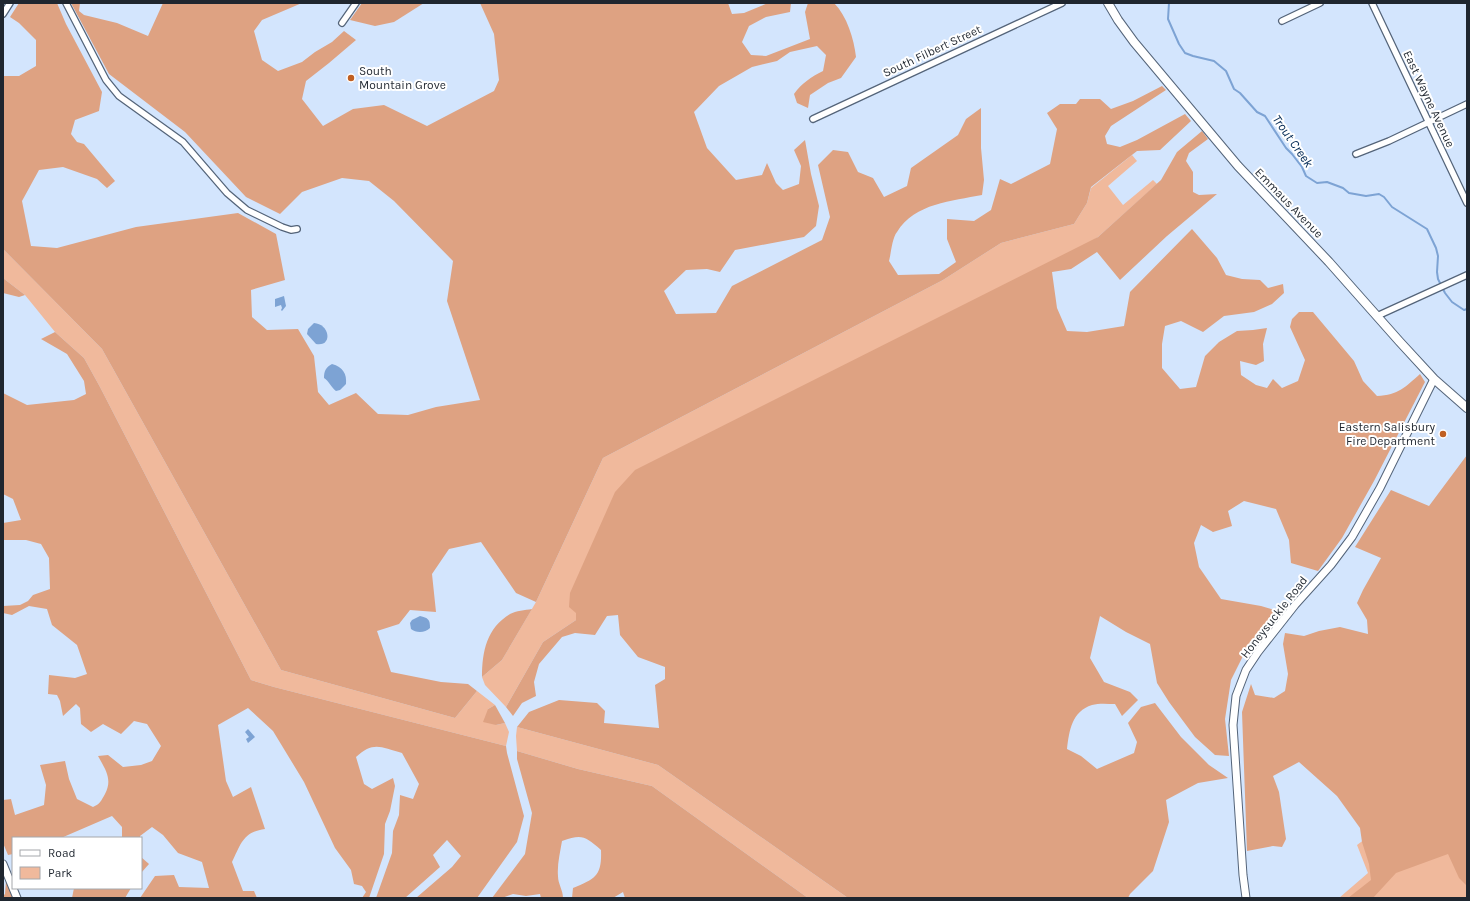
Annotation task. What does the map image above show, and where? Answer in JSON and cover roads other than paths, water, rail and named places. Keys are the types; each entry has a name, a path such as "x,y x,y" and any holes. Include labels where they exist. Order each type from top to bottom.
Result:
{"main road":[{"name":"Emmaus Avenue","path":"1108,3 1134,42 1238,166 1329,262 1434,379 1467,408"}],"street":[{"path":"3,14 10,3"},
{"path":"66,3 106,80 119,96 183,142 222,188 247,210 282,227 291,230 297,229"},
{"path":"342,23 356,3"},
{"name":"South Filbert Street","path":"812,120 1062,3"},
{"path":"1282,21 1320,3"},
{"name":"East Wayne Avenue","path":"1372,3 1467,203"},
{"path":"1356,154 1389,141 1467,104"},
{"path":"1377,316 1467,275"},
{"name":"Honeysuckle Road","path":"1246,898 1242,867 1233,725 1234,705 1239,687 1246,670 1258,652 1295,605 1331,565 1352,537 1370,508 1434,379"},
{"path":"3,864 12,886"}],"water":[{"path":"284,296 286,306 282,311 281,305 275,307 275,299"},
{"path":"314,323 319,324 326,331 327,339 321,344 316,344 307,334 308,329"},
{"path":"332,364 342,369 346,377 346,384 340,390 336,391 324,378 324,373 328,366"},
{"path":"420,616 428,619 430,623 430,628 423,632 411,629 410,623 412,620"},
{"path":"248,729 255,737 248,743 246,739 249,737 245,732"}],"waterway":[{"name":"Trout Creek","path":"1169,3 1168,19 1179,44 1185,53 1214,61 1226,71 1234,89 1240,93 1257,112 1265,116 1286,148 1302,167 1306,176 1317,183 1327,182 1343,188 1349,193 1366,196 1379,194 1384,197 1392,207 1427,229 1438,256 1438,279 1445,293 1452,302 1464,310 1467,309"}],"place":[{"name":"South Mountain Grove","path":"351,78"},
{"name":"Eastern Salisbury Fire Department","path":"1443,434"}]}
